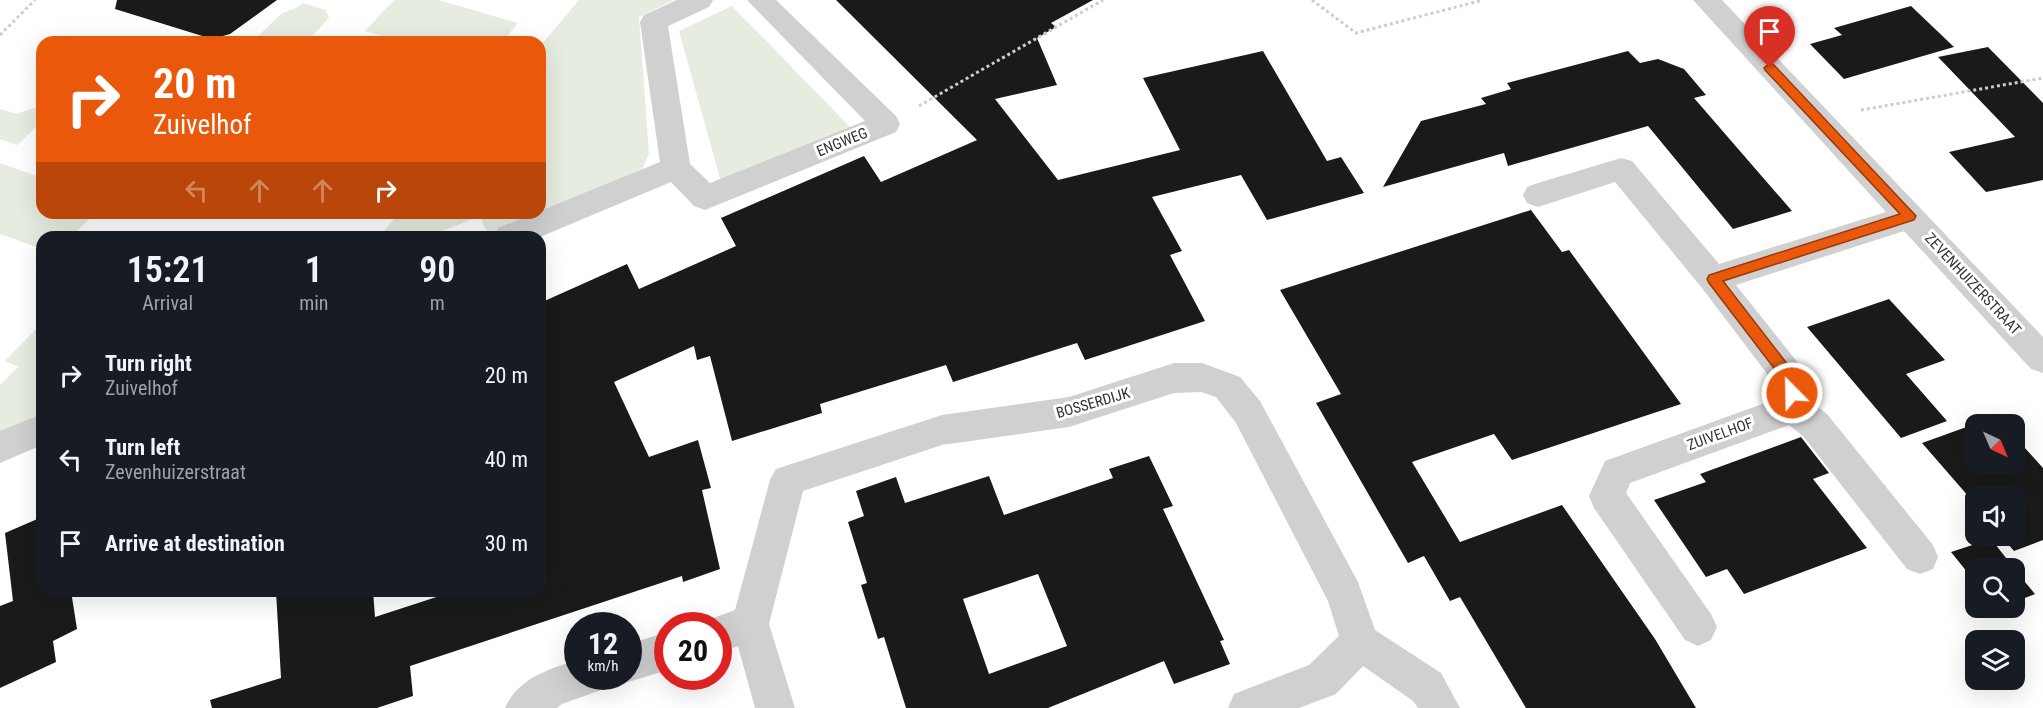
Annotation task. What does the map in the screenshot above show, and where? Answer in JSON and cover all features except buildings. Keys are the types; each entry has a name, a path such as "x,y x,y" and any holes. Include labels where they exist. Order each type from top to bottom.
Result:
{"street":[{"path":"524,231 676,168 654,22 700,0"},
{"name":"ENGWEG","path":"676,168 705,198 886,124 760,0"},
{"name":"ZEVENHUIZERSTRAAT","path":"1706,0 2043,359"},
{"path":"1538,195 1620,169 1713,279 1790,378 1794,408 1815,425 1920,557"},
{"path":"1713,279 1910,216"},
{"name":"BOSSERDIJK","path":"775,708 734,629 788,480 942,430 1069,412 1174,378 1202,376 1228,387 1248,412 1345,595 1360,642"},
{"name":"ZUIVELHOF","path":"1698,627 1607,496 1617,472 1794,408"},
{"path":"0,447 36,432"},
{"path":"1248,708 1322,680 1360,642 1427,687 1440,708"},
{"path":"525,708 551,688 564,684"}],"path":[{"path":"0,35 35,0"},
{"path":"886,124 1103,0"},
{"path":"1312,0 1356,33 1483,0"},
{"path":"1817,118 2043,78"}],"shaded area":[{"path":"394,0 438,0 518,23 507,36 382,36 365,31"},
{"path":"579,0 674,0 639,17 649,154 642,169 546,213 546,39"},
{"path":"303,3 326,10 329,18 312,36 258,36 282,13"},
{"path":"732,6 852,129 721,182 679,31"},
{"path":"36,107 36,127 17,145 0,139 0,109 17,114"},
{"path":"0,163 36,176 36,219 89,219 77,231 36,231 36,247 0,234"},
{"path":"394,219 473,219 443,231 384,231"},
{"path":"481,219 534,219 508,231 486,231"},
{"path":"36,329 36,423 0,438 0,385 18,367 5,361"}],"route":[{"path":"1770,68 1910,216 1713,279 1790,378 1792,393"}]}
